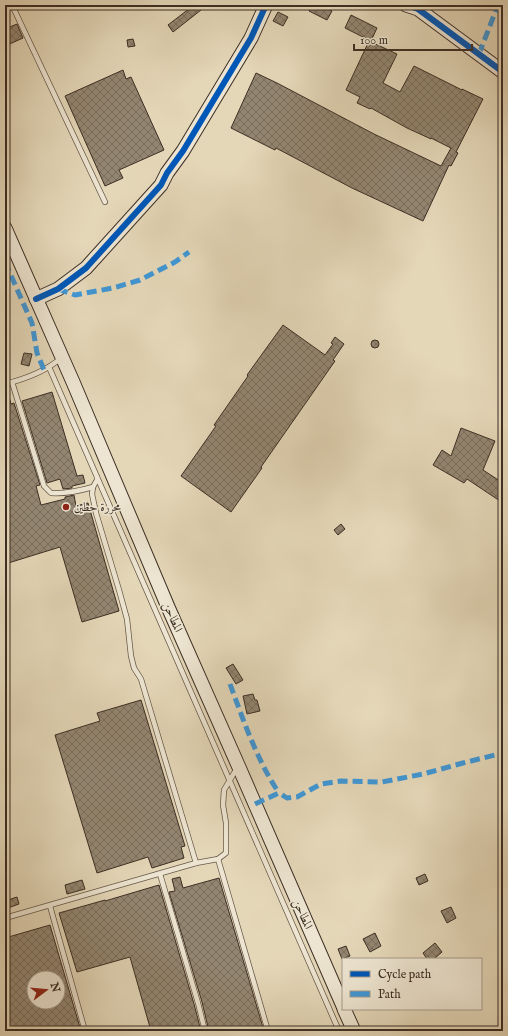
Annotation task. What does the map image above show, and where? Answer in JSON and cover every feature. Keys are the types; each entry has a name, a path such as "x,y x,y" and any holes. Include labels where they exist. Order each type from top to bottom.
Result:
{"main road":[{"path":"36,299 58,289 86,268 161,186 167,173 183,151 252,38 266,5"},
{"path":"406,5 418,9 503,72"},
{"name":"المطاحن","path":"5,228 62,357 168,607 342,1004"},
{"path":"344,1010 354,1031"}],"lane":[{"path":"12,5 105,202"},
{"path":"5,384 44,370 62,357"},
{"path":"50,367 339,1031"},
{"path":"12,382 44,486 51,493 62,494 93,487"},
{"path":"97,477 92,494 96,513 127,619 131,656 134,668 141,679 196,863"},
{"path":"5,918 196,863 218,859 226,853 226,823 223,805 224,790 238,765"},
{"path":"218,859 268,1031"},
{"path":"160,874 205,1031"},
{"path":"50,906 85,1031"}],"building":[{"path":"194,5 197,5 201,10 173,32 168,25"},
{"path":"312,5 320,5 332,11 327,20 309,11"},
{"path":"278,12 288,17 283,26 273,21"},
{"path":"351,15 377,28 371,41 345,28"},
{"path":"17,24 23,38 5,46 5,29"},
{"path":"133,39 135,46 128,47 127,40"},
{"path":"369,41 397,54 383,83 400,92 414,66 483,99 456,152 458,153 451,166 449,165 423,221 352,188 276,148 275,150 231,128 256,73 374,134 441,166 451,148 407,128 371,108 370,109 357,103 360,97 346,90"},
{"path":"123,70 126,79 131,77 164,150 119,170 123,178 105,186 65,96"},
{"path":"283,325 325,355 333,344 331,343 335,337 344,344 333,360 335,361 231,512 181,476 216,426 214,425 248,376 247,375"},
{"path":"373,340 377,340 379,344 377,348 373,348 371,346 371,342"},
{"path":"24,353 32,354 29,366 21,364"},
{"path":"7,389 11,404 14,403 40,485 36,486 41,505 65,499 65,497 74,495 76,506 88,503 119,611 82,622 60,547 5,564 5,390"},
{"path":"52,392 77,476 83,475 85,483 72,486 72,488 63,489 60,479 47,483 22,401"},
{"path":"461,428 495,441 483,470 503,483 503,496 500,501 467,479 464,483 433,465 442,450 451,456"},
{"path":"341,524 345,529 338,535 334,530"},
{"path":"233,664 243,680 236,684 226,668"},
{"path":"253,694 255,700 257,700 260,711 247,714 243,696"},
{"path":"141,700 185,846 181,847 184,858 152,868 148,857 97,873 55,735 100,721 97,713"},
{"path":"425,874 428,881 419,885 416,878"},
{"path":"180,877 183,888 219,878 264,1031 209,1031 202,1002 169,892 175,891 172,879"},
{"path":"82,880 85,889 67,894 65,885"},
{"path":"159,885 201,1031 151,1031 130,957 77,972 59,913"},
{"path":"17,897 19,904 5,909 5,901"},
{"path":"451,907 456,918 447,923 441,911"},
{"path":"50,925 63,970 26,970 26,1010 66,1010 66,980 81,1031 5,1031 5,938"},
{"path":"375,933 381,946 370,952 363,939"},
{"path":"435,943 442,952 435,958 426,958 423,953"},
{"path":"346,946 350,956 342,959 338,949"}],"marked path":[{"path":"479,54 498,5"},
{"path":"58,289 75,295 113,288 140,280 175,262 189,252"},
{"path":"5,262 32,323 37,353 44,370"},
{"path":"230,684 258,754 279,793"},
{"path":"255,804 279,793 287,798 297,797 321,784 341,781 382,782 423,774 503,753"}],"cycle path":[{"path":"36,299 58,289 86,268 161,185 251,38 266,5"},
{"path":"406,5 418,9 503,72"}],"place":[{"name":"محررة حطين","path":"66,507"}]}
